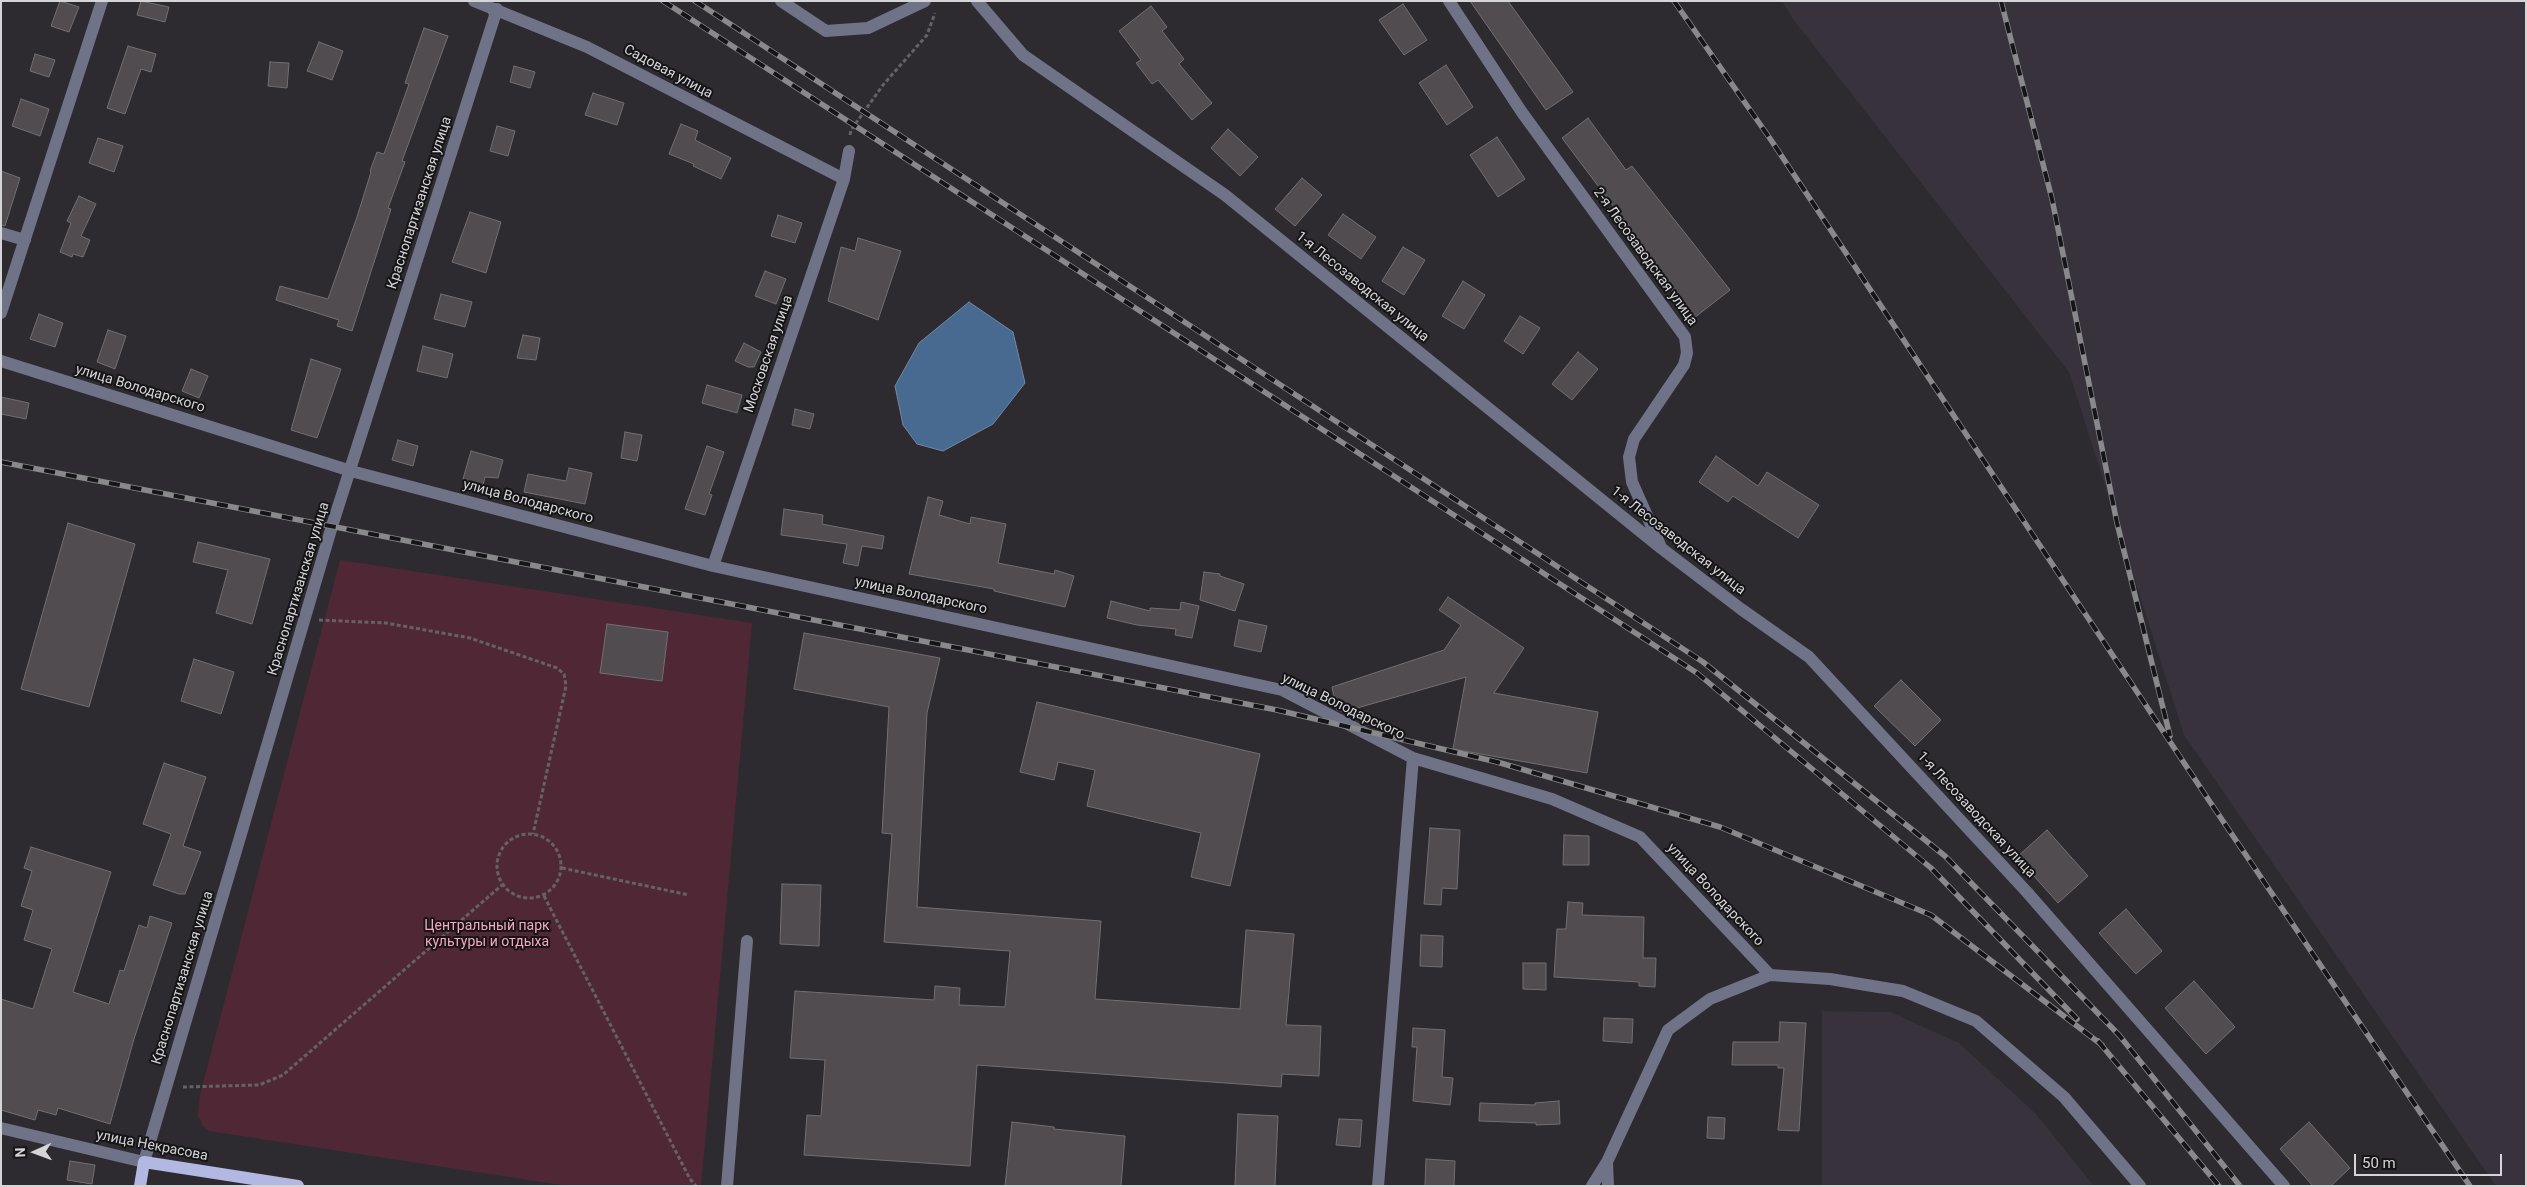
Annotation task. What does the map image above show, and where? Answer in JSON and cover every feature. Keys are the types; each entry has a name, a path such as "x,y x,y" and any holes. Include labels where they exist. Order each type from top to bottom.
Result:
{"main road":[{"name":"Краснопартизанская улица","path":"140,1186 144,1162"},
{"name":"улица Некрасова","path":"144,1162 298,1186"}],"street":[{"path":"1,313 102,1"},
{"name":"Садовая улица","path":"474,1 587,47 844,179"},
{"path":"780,1 826,31 868,28 925,1"},
{"name":"1-я Лесозаводская улица","path":"977,1 1023,55 1225,195 1661,548 1740,609 1810,657 2026,891 2284,1186"},
{"name":"2-я Лесозаводская улица","path":"1449,1 1521,110 1685,337 1687,353 1684,365 1634,439 1629,457 1632,482 1661,548"},
{"name":"Краснопартизанская улица","path":"144,1162 332,526 351,471 495,10"},
{"name":"Московская улица","path":"713,566 844,179 849,151"},
{"path":"1,232 25,240"},
{"name":"улица Володарского","path":"1,361 351,471 713,566 1282,690 1414,758 1552,799 1640,837 1770,975"},
{"path":"1378,1186 1414,758"},
{"path":"726,1186 747,941"},
{"path":"1592,1186 1607,1162 1668,1030 1710,999 1770,975 1830,979 1903,991 1976,1021 2064,1097 2140,1186"},
{"name":"улица Некрасова","path":"1,1128 144,1162"},
{"path":"1607,1162 1608,1186"}],"path":[{"path":"849,151 851,130 883,85 927,35 937,10"},
{"path":"305,619 386,623 470,638 557,668 564,674 566,686 533,834"},
{"path":"533,834 551,842 558,850 562,868 559,880 544,896 526,899 516,896 502,885 497,863 500,853 513,838 533,834"},
{"path":"562,868 689,895"},
{"path":"167,1087 259,1085 274,1080 502,885"},
{"path":"544,896 690,1179 696,1186"}],"shaded area":[{"path":"1782,1 2526,1 2526,1186 2496,1186 2184,735 2069,372 1793,19"},
{"path":"1822,1011 1890,1012 1959,1043 2036,1114 2094,1186 1822,1186"}],"green space":[{"name":"Центральный парк культуры и отдыха","path":"340,560 752,623 701,1186 568,1186 209,1131 203,1126 198,1115 200,1095"}],"water":[{"path":"969,302 1013,332 1025,383 993,424 943,451 917,444 903,425 895,386 919,343"}],"building":[{"path":"60,1 79,7 69,32 51,26"},
{"path":"141,1 169,7 165,22 137,15"},
{"path":"1470,1 1508,1 1573,92 1546,110"},
{"path":"1403,4 1427,40 1404,55 1379,20"},
{"path":"1151,6 1167,27 1162,31 1184,59 1179,64 1212,103 1192,120 1158,80 1152,84 1136,63 1141,60 1119,31"},
{"path":"424,28 448,36 402,161 405,162 388,208 391,209 352,331 337,326 339,320 276,300 280,286 328,299 357,217 377,152 384,154 409,84 405,83"},
{"path":"319,42 343,51 332,80 307,71"},
{"path":"128,46 156,54 151,72 141,69 125,114 107,108"},
{"path":"35,54 55,60 49,77 30,71"},
{"path":"270,62 289,63 287,88 268,86"},
{"path":"1446,65 1473,107 1447,125 1419,83"},
{"path":"514,66 535,72 530,88 510,82"},
{"path":"593,93 624,103 617,125 585,115"},
{"path":"21,99 49,109 40,136 12,126"},
{"path":"1588,118 1626,170 1632,166 1730,290 1694,318 1644,254 1647,251 1562,138"},
{"path":"681,124 698,131 695,140 731,158 721,179 693,166 694,164 669,154"},
{"path":"497,126 515,131 508,156 490,151"},
{"path":"1228,129 1258,157 1240,176 1211,148"},
{"path":"1497,137 1525,179 1498,197 1470,155"},
{"path":"98,138 123,146 114,172 89,163"},
{"path":"1,171 20,178 5,226 1,225"},
{"path":"1302,178 1322,195 1295,226 1275,209"},
{"path":"79,196 96,204 81,236 90,240 83,257 73,254 72,257 60,252 71,223 67,221"},
{"path":"470,212 501,222 486,273 452,262"},
{"path":"1343,214 1376,237 1361,259 1328,235"},
{"path":"778,215 802,223 795,243 771,236"},
{"path":"858,238 901,251 878,320 828,301 841,247 855,251"},
{"path":"1403,247 1425,260 1404,295 1382,281"},
{"path":"765,271 786,279 776,304 755,296"},
{"path":"1463,281 1485,295 1464,329 1442,316"},
{"path":"441,294 472,302 465,327 434,319"},
{"path":"39,314 63,323 55,347 30,339"},
{"path":"1520,316 1540,328 1523,354 1504,341"},
{"path":"108,330 126,336 115,369 97,362"},
{"path":"523,335 540,338 536,360 517,358"},
{"path":"744,343 761,352 754,367 748,367 735,361"},
{"path":"423,346 453,354 447,378 417,371"},
{"path":"1578,352 1598,369 1572,400 1552,384"},
{"path":"311,359 341,369 317,438 291,430"},
{"path":"191,369 208,376 199,398 182,391"},
{"path":"707,385 742,395 737,413 702,403"},
{"path":"1,397 29,403 26,419 1,414"},
{"path":"795,409 814,414 810,429 792,425"},
{"path":"625,432 642,435 637,461 621,458"},
{"path":"398,440 418,446 413,466 392,460"},
{"path":"707,446 724,452 709,494 712,495 705,515 685,509"},
{"path":"471,451 503,460 498,478 485,477 483,485 463,479"},
{"path":"1716,456 1758,486 1767,472 1819,505 1798,538 1733,496 1728,502 1699,482"},
{"path":"569,468 592,473 585,504 524,492 528,474 566,481"},
{"path":"928,497 943,501 939,515 970,524 971,517 1006,524 998,563 1054,574 1055,570 1074,576 1065,607 994,591 994,589 909,574"},
{"path":"784,509 823,515 822,524 884,536 882,549 862,546 858,566 843,563 847,544 781,535"},
{"path":"68,523 135,544 89,707 21,689"},
{"path":"198,542 270,559 252,624 216,613 228,570 193,562"},
{"path":"1204,572 1220,574 1220,576 1244,584 1235,611 1200,600"},
{"path":"1448,597 1524,648 1494,693 1598,712 1587,773 1453,749 1466,677 1343,712 1337,710 1332,687 1444,650 1461,625 1439,610"},
{"path":"1111,601 1150,611 1150,608 1180,610 1181,602 1199,606 1192,638 1175,635 1176,629 1137,625 1107,618"},
{"path":"1239,620 1267,626 1261,652 1234,646"},
{"path":"607,624 668,632 662,681 600,673"},
{"path":"804,633 940,658 927,713 917,907 1101,921 1095,999 1240,1009 1246,930 1294,934 1286,1025 1321,1026 1319,1076 1282,1074 1281,1087 977,1065 970,1166 804,1155 807,1115 821,1116 825,1060 790,1058 795,991 934,1000 935,986 960,988 959,1005 1005,1007 1010,951 884,942 892,834 882,833 889,707 794,689"},
{"path":"194,659 234,672 221,714 181,701"},
{"path":"1901,680 1941,720 1915,746 1874,706"},
{"path":"1037,702 1260,754 1230,886 1191,877 1201,833 1087,806 1095,770 1058,762 1054,780 1020,772"},
{"path":"164,763 206,777 183,846 201,852 185,894 179,894 153,885 171,834 143,824"},
{"path":"1430,828 1460,830 1457,889 1442,888 1441,905 1424,904"},
{"path":"2047,830 2088,876 2058,903 2017,857"},
{"path":"1564,835 1589,836 1589,865 1563,865"},
{"path":"31,847 111,872 73,992 109,1004 120,970 124,971 139,925 147,928 150,916 172,923 134,1039 110,1124 58,1108 56,1115 38,1110 35,1120 1,1110 1,999 33,1009 52,949 24,940 33,910 21,906 32,871 24,868"},
{"path":"782,884 821,885 819,946 780,944"},
{"path":"1568,902 1583,903 1582,915 1644,917 1643,958 1656,958 1655,987 1639,986 1639,982 1554,977 1557,929 1566,929"},
{"path":"2126,909 2162,951 2136,974 2099,933"},
{"path":"1421,935 1443,936 1442,967 1420,966"},
{"path":"1523,963 1546,963 1546,990 1523,989"},
{"path":"2194,981 2235,1027 2206,1054 2165,1008"},
{"path":"1604,1018 1633,1019 1632,1043 1603,1041"},
{"path":"1780,1022 1806,1023 1799,1131 1778,1130 1784,1068 1778,1068 1778,1065 1732,1065 1733,1042 1779,1042"},
{"path":"1413,1028 1445,1030 1442,1077 1453,1078 1450,1105 1413,1101 1417,1047 1412,1047"},
{"path":"1559,1101 1560,1124 1536,1125 1536,1123 1479,1121 1480,1103 1535,1105 1535,1103"},
{"path":"1238,1114 1278,1116 1275,1186 1235,1186"},
{"path":"1708,1117 1725,1118 1724,1139 1707,1138"},
{"path":"1339,1119 1362,1120 1360,1147 1336,1145"},
{"path":"1012,1122 1054,1127 1054,1129 1125,1136 1121,1186 1005,1186"},
{"path":"2309,1122 2350,1168 2331,1186 2313,1186 2280,1149"},
{"path":"1426,1159 1455,1161 1454,1186 1425,1186"},
{"path":"70,1161 95,1165 92,1184 67,1180"}],"railway":[{"path":"663,1 1697,673 1931,868 2077,1019"},
{"path":"695,1 1703,662 1945,856 2119,1035 2240,1186"},
{"path":"1674,1 1771,140 2210,802 2470,1186"},
{"path":"2001,1 2052,199 2117,523 2170,736"},
{"path":"1,462 1277,710 1497,762 1720,827 1931,915 2102,1045"},
{"path":"2098,1041 2219,1186"}]}
